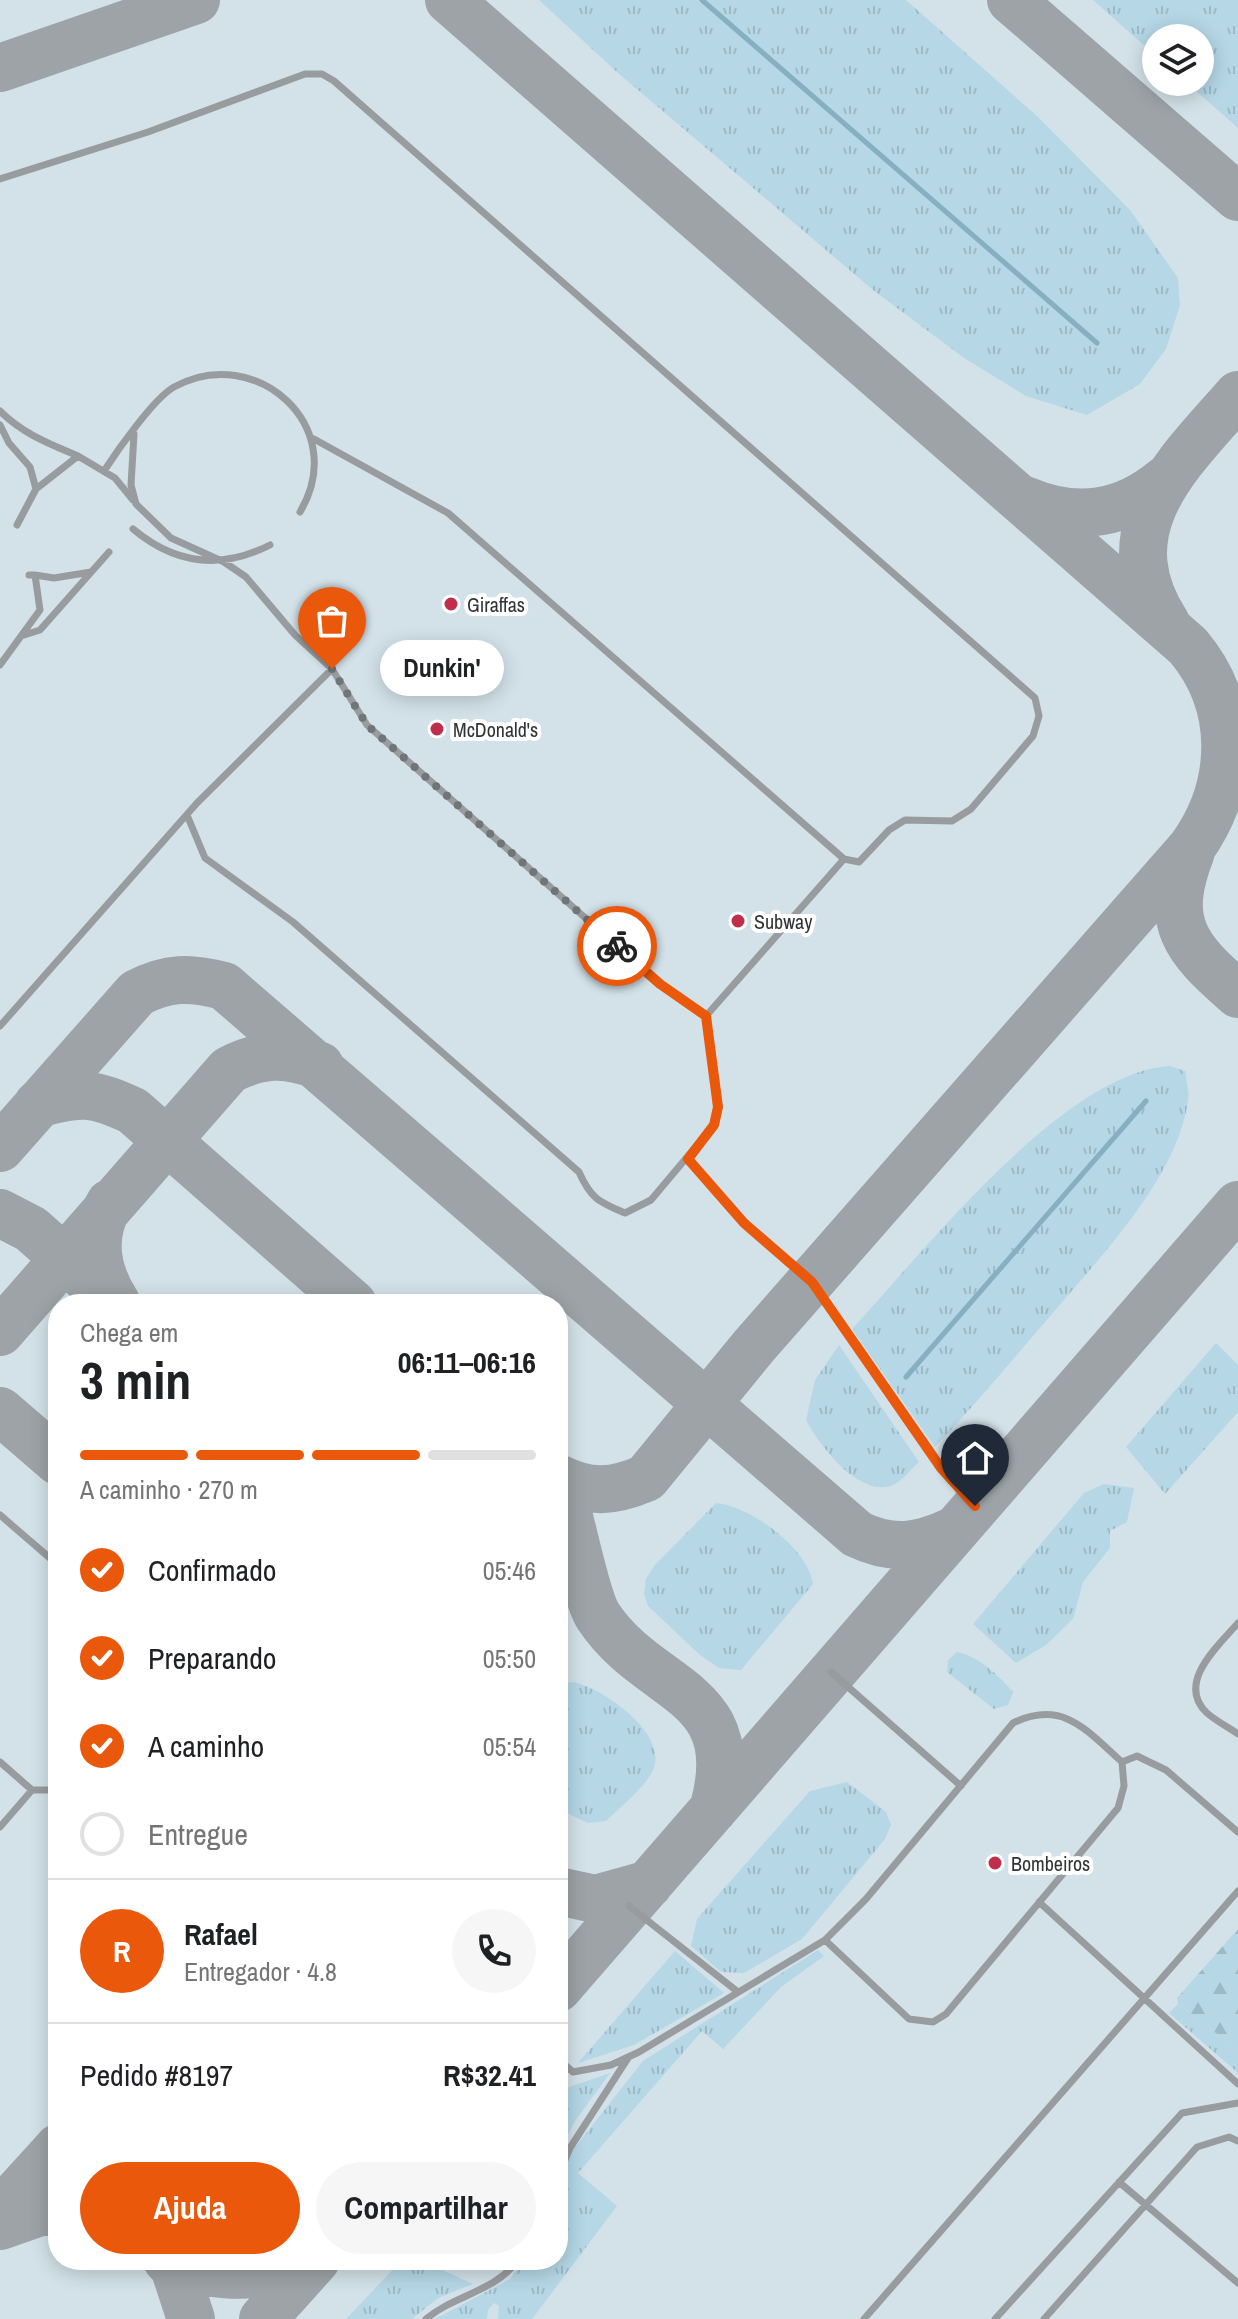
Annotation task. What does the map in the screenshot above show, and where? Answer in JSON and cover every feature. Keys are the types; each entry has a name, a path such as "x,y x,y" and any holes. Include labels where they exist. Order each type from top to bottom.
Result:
{"lane":[{"path":"0,179 148,132 305,74 322,74 334,81 1035,698 1039,716 1033,736 971,809 952,821 905,820 889,830 859,862 844,859 448,513 314,439 299,414 274,390 248,379 220,375 193,378 171,388 152,405 134,434 104,471"},
{"path":"0,411 15,426 104,471 125,488 136,504 171,538 224,562 246,577 295,635 332,669 367,725 660,984 706,1016 718,1107 714,1125 688,1159 640,1208 625,1213 601,1203 588,1193 579,1172 388,1004 293,922 205,858 187,815"},
{"path":"0,425 9,443 30,467 36,489"},
{"path":"134,434 131,485 136,504"},
{"path":"300,512 314,483 314,439"},
{"path":"17,525 36,489 78,456"},
{"path":"133,529 147,540 187,560 224,562 245,558 270,545"},
{"path":"21,636 40,630 109,552"},
{"path":"0,665 40,610 32,575 54,578 93,571"},
{"path":"0,1026 187,815 332,669"},
{"path":"706,1016 844,859"},
{"path":"688,1159 744,1223 812,1282 941,1468 975,1506"},
{"path":"0,1515 48,1556"},
{"path":"1238,1623 1201,1666 1196,1682 1197,1696 1205,1711 1238,1734"},
{"path":"831,1672 961,1786"},
{"path":"568,2068 573,2072 611,2065 628,2057 825,1940 866,1899 1013,1723 1031,1714 1050,1712 1077,1722 1122,1762 1124,1786 1118,1808 946,2014 933,2022 909,2019 825,1940"},
{"path":"1122,1762 1137,1756 1166,1770 1238,1832"},
{"path":"0,1762 32,1790 48,1790"},
{"path":"0,1827 32,1790"},
{"path":"864,2319 1238,1891"},
{"path":"1039,1902 1238,2084"},
{"path":"629,1906 738,1992"},
{"path":"568,2153 628,2057"},
{"path":"995,2319 1182,2113 1238,2103"},
{"path":"1044,2319 1197,2147 1229,2137 1238,2141"},
{"path":"1119,2182 1238,2283"},
{"path":"426,2319 454,2299 497,2283 509,2270"}],"shaded area":[{"path":"0,0 1238,0 1238,2319 0,2319"}],"green space":[{"path":"539,0 906,0 1037,116 1130,210 1178,278 1180,305 1166,349 1140,384 1087,415 1026,396 964,358 873,290 618,73"},
{"path":"1093,0 1238,0 1238,128 1202,96 1214,96 1214,24 1142,24 1142,44"},
{"path":"1170,1066 1185,1071 1188,1101 1181,1130 1153,1187 1092,1268 935,1447 852,1329 956,1214 1041,1132 1085,1099 1129,1076"},
{"path":"1216,1343 1238,1365 1238,1412 1165,1494 1126,1447"},
{"path":"839,1345 919,1462 895,1484 882,1487 855,1478 831,1456 806,1420 815,1380"},
{"path":"1104,1484 1134,1488 1127,1522 1110,1531 1110,1548 1083,1582 1073,1619 1046,1645 1016,1663 973,1624 1084,1493"},
{"path":"716,1503 745,1512 775,1531 801,1557 813,1584 741,1670 719,1668 700,1655 648,1606 644,1594 646,1579 654,1566"},
{"path":"957,1652 981,1662 1013,1692 1008,1705 994,1709 947,1672 948,1660"},
{"path":"568,1683 586,1686 616,1703 643,1728 655,1756 653,1770 644,1784 606,1821 588,1823 568,1814"},
{"path":"847,1782 886,1812 891,1825 885,1839 802,1939 744,1973 721,1972 691,1946 697,1919 810,1791"},
{"path":"1238,1929 1238,2050 1178,2004 1177,1998"},
{"path":"818,1950 824,1956 781,1987 723,2049 702,2031 578,2173 617,2206 532,2319 498,2319 499,2306 494,2303 488,2310 487,2319 435,2319 510,2279 517,2270 568,2270 568,2160 643,2061"},
{"path":"675,1951 724,1993 634,2045 578,2063"},
{"path":"1178,2004 1238,2050 1238,2073 1169,2013"},
{"path":"610,2073 568,2135 568,2088"},
{"path":"392,2270 443,2270 473,2284 438,2298 412,2319 346,2319"}],"waterway":[{"path":"702,0 1097,343"},
{"path":"906,1377 1146,1101"}],"taxiway":[{"path":"0,68 196,0"},
{"path":"449,0 1188,646 1216,694 1223,719 1223,772 1217,798 1207,823 1192,847 754,1346 646,1478 602,1489 568,1482"},
{"path":"1011,0 1238,197"},
{"path":"1166,623 1149,589 1143,557 1146,527 1157,499 1173,472 1238,395"},
{"path":"1025,500 1063,511 1099,511 1133,501 1165,480"},
{"path":"1191,852 1179,898 1184,932 1204,962 1238,994"},
{"path":"0,1148 137,993 179,980 224,986 857,1534 882,1543 905,1545 929,1541 953,1531"},
{"path":"0,1332 229,1070 252,1060 274,1057 320,1066"},
{"path":"38,1104 65,1097 86,1096 107,1100 133,1111 342,1294"},
{"path":"110,1203 99,1229 98,1255 111,1294"},
{"path":"568,1976 1238,1205"},
{"path":"0,1213 31,1229 85,1277"},
{"path":"0,1411 48,1452"},
{"path":"568,1514 584,1577 598,1616 619,1642 688,1697 706,1716 717,1739 720,1770 713,1810"},
{"path":"568,1893 595,1899 649,1884"},
{"path":"0,2212 48,2159"},
{"path":"0,2226 48,2212"},
{"path":"175,2270 191,2319"},
{"path":"195,2270 240,2275 278,2270"},
{"path":"263,2319 307,2270"}],"way so far":[{"path":"332,669 367,725 617,946"}],"place":[{"name":"Giraffas","path":"451,604"},
{"name":"Dunkin'","path":"332,669"},
{"name":"McDonald's","path":"437,729"},
{"name":"Subway","path":"738,921"},
{"name":"Bombeiros","path":"995,1863"}],"route":[{"path":"617,946 660,984 706,1016 718,1107 714,1125 688,1159 744,1223 812,1282 941,1468 975,1506"}]}
